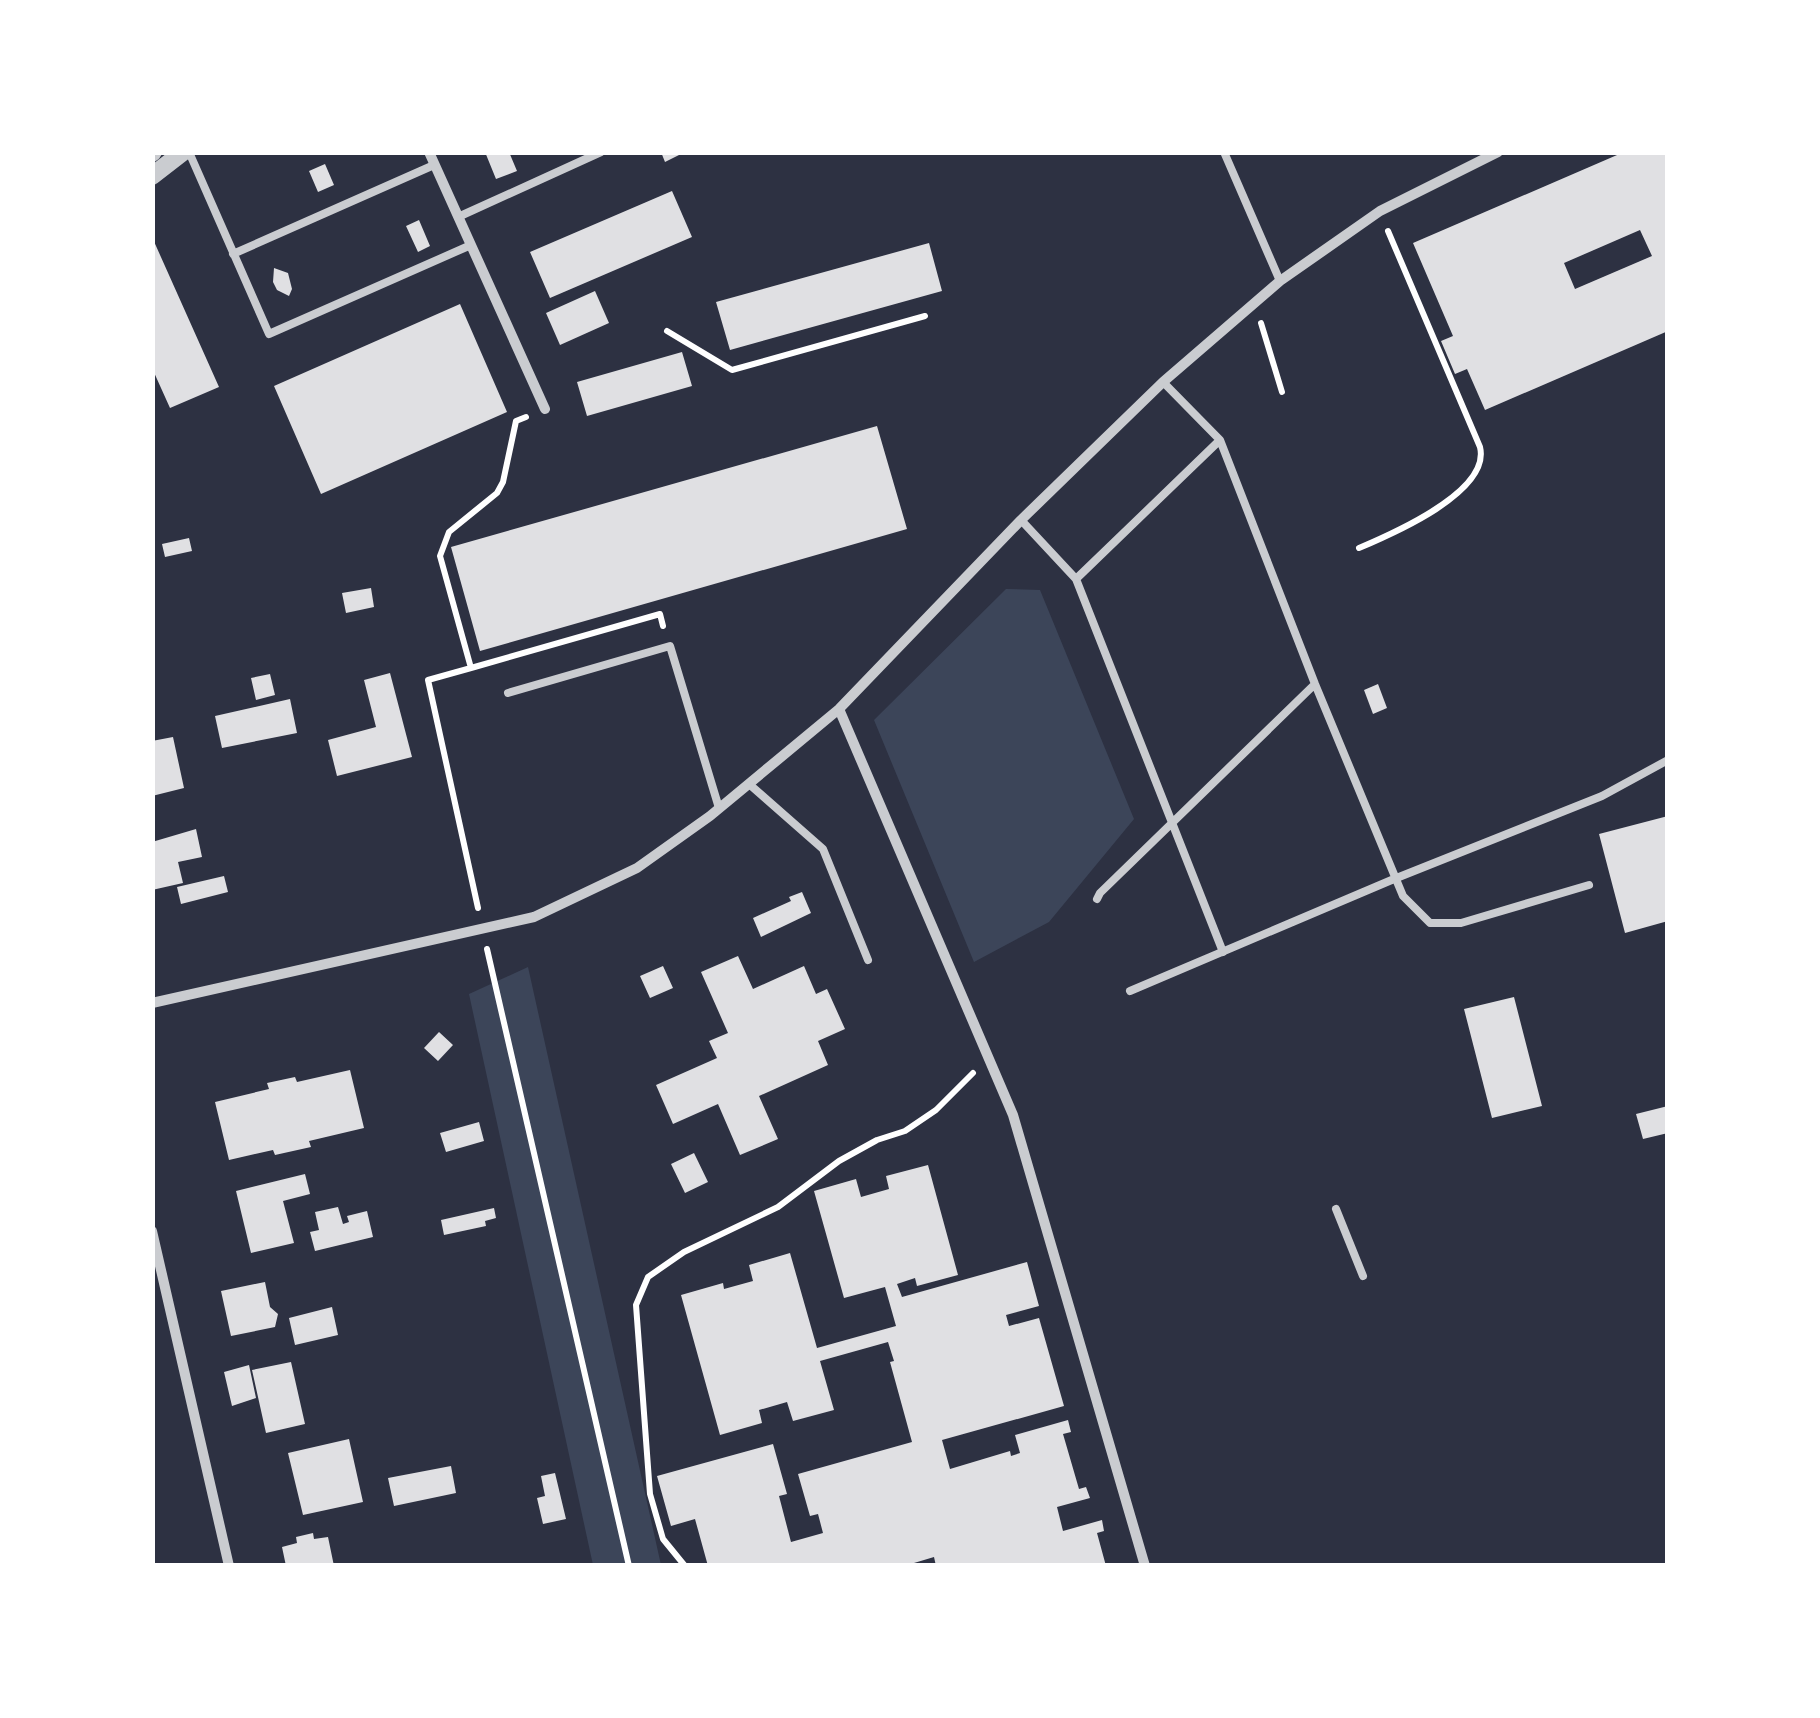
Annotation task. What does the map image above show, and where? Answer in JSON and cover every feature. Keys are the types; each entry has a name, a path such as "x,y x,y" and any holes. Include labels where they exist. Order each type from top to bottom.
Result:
{"street":[{"path":"152,176 186,152"},
{"path":"429,152 545,409"},
{"path":"152,1003 534,917 637,868 719,808 839,709 1021,520 1162,382 1280,281 1380,211 1498,152"},
{"path":"839,709 1013,1116 1144,1566"},
{"path":"152,1231 229,1566"}],"lane":[{"path":"186,152 269,334 470,244"},
{"path":"458,217 601,152"},
{"path":"1224,152 1280,281"},
{"path":"233,254 434,165"},
{"path":"1162,382 1220,440 1403,896 1430,923 1461,923 1589,885"},
{"path":"1076,580 1220,440"},
{"path":"1021,520 1076,580 1223,952"},
{"path":"508,693 670,646 719,808"},
{"path":"1097,899 1315,684"},
{"path":"1130,992 1602,796 1668,760"},
{"path":"749,784 823,850 868,960"},
{"path":"1336,1209 1362,1276"}],"path":[{"path":"1359,548 1432,513 1476,474 1482,463 1480,447 1380,211"},
{"path":"1254,303 1282,392"},
{"path":"667,331 732,370 925,316"},
{"path":"472,668 440,556 442,544 458,522 497,492 503,482 516,421 545,409"},
{"path":"629,1566 428,680 660,614"},
{"path":"685,1566 663,1540 650,1494 636,1305 648,1276 684,1252 778,1206 876,1140 905,1131 936,1110 989,1058"}],"shaded area":[{"path":"1006,589 1040,590 1134,819 1049,922 974,962 874,720"},
{"path":"528,967 661,1565 593,1565 469,994"}],"building":[{"path":"485,152 509,152 517,171 496,179"},
{"path":"661,152 685,152 665,162"},
{"path":"1624,152 1668,152 1668,331 1485,410 1467,369 1455,374 1441,341 1453,336 1413,243","holes":["1640,230 1652,256 1575,289 1564,263"]},
{"path":"325,164 334,185 318,192 309,171"},
{"path":"672,191 692,237 550,298 530,252"},
{"path":"419,220 430,246 418,252 406,226"},
{"path":"152,237 219,387 170,408 152,368"},
{"path":"929,243 942,291 730,350 716,302"},
{"path":"274,268 288,273 292,289 289,296 277,290"},
{"path":"595,291 609,323 560,345 546,313"},
{"path":"460,304 507,412 321,494 274,386"},
{"path":"682,352 692,386 587,416 577,382"},
{"path":"877,426 907,529 480,651 451,547"},
{"path":"189,538 192,551 165,557 162,544"},
{"path":"371,588 374,607 346,613 342,593"},
{"path":"390,673 412,757 337,776 328,740 376,727 364,680"},
{"path":"270,674 275,695 256,700 251,678"},
{"path":"1378,684 1387,708 1373,714 1364,690"},
{"path":"290,699 297,733 222,748 215,716"},
{"path":"173,737 184,788 152,796 152,741"},
{"path":"1668,816 1668,921 1625,933 1599,834"},
{"path":"196,829 202,857 178,862 183,883 152,890 152,842"},
{"path":"224,876 228,892 181,904 177,887"},
{"path":"802,892 811,913 761,937 753,918"},
{"path":"738,956 753,989 804,966 816,994 827,989 845,1029 818,1041 828,1065 759,1096 778,1139 740,1155 718,1104 673,1124 656,1085 717,1058 709,1041 728,1033 701,972"},
{"path":"663,966 673,988 650,998 640,976"},
{"path":"1514,997 1542,1106 1492,1118 1464,1009"},
{"path":"439,1032 453,1045 438,1061 424,1048"},
{"path":"350,1070 364,1128 309,1141 311,1147 229,1160 215,1102 269,1089 267,1083 295,1077 297,1082"},
{"path":"1668,1106 1668,1133 1643,1139 1636,1114"},
{"path":"479,1122 484,1141 446,1152 440,1133"},
{"path":"694,1153 708,1182 685,1193 671,1164"},
{"path":"928,1165 958,1275 917,1286 915,1278 897,1284 902,1297 1027,1262 1039,1306 1006,1315 1009,1326 1039,1318 1064,1406 942,1440 950,1469 1010,1451 1011,1456 1020,1453 1015,1435 1068,1420 1071,1432 1063,1434 1079,1489 1086,1487 1090,1498 1057,1507 1063,1531 1102,1520 1104,1531 1097,1533 1106,1566 936,1566 934,1557 904,1566 708,1566 695,1519 671,1526 657,1476 773,1444 787,1494 779,1496 791,1542 823,1533 818,1514 810,1516 798,1474 912,1442 888,1342 820,1361 834,1410 793,1421 787,1402 759,1410 762,1423 720,1435 681,1295 723,1283 724,1289 753,1281 749,1265 790,1253 817,1348 896,1326 885,1287 844,1298 814,1191 856,1179 861,1197 889,1189 886,1176"},
{"path":"305,1174 310,1194 283,1201 294,1243 251,1253 236,1191"},
{"path":"338,1207 343,1224 349,1222 347,1216 367,1211 373,1237 315,1251 310,1232 319,1230 315,1212"},
{"path":"494,1208 496,1218 485,1221 486,1226 444,1235 441,1220"},
{"path":"265,1282 270,1307 278,1314 275,1327 231,1336 221,1291"},
{"path":"332,1307 338,1335 295,1345 289,1318"},
{"path":"291,1362 305,1424 266,1433 252,1370"},
{"path":"249,1365 256,1398 232,1406 224,1372"},
{"path":"349,1439 363,1502 303,1515 288,1453"},
{"path":"451,1466 456,1493 394,1506 388,1478"},
{"path":"555,1473 566,1519 543,1524 537,1498 545,1496 541,1476"},
{"path":"313,1533 314,1539 328,1537 334,1566 286,1566 282,1547 297,1543 296,1537"}]}
